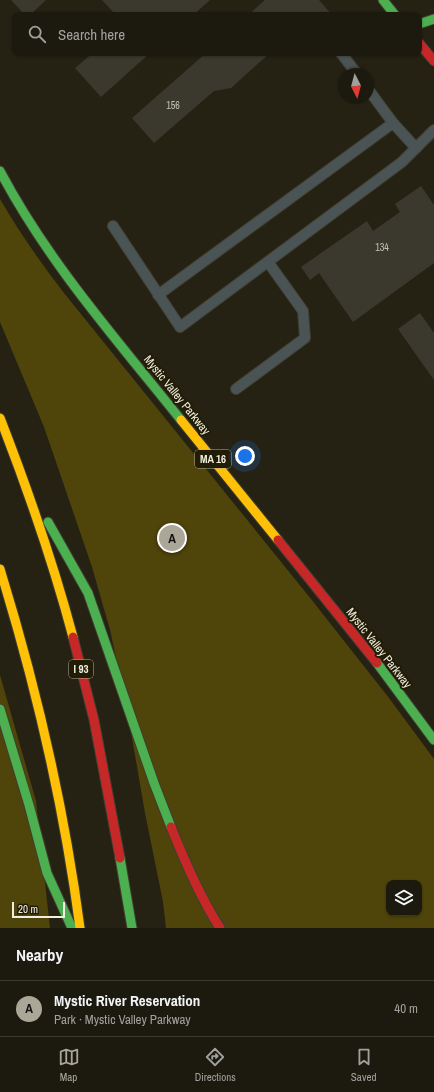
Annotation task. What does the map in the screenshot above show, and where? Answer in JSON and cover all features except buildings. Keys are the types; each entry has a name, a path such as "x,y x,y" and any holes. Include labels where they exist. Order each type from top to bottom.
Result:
{"main road":[{"path":"383,0 393,12"},
{"path":"422,23 434,19"},
{"path":"422,47 434,61"},
{"name":"Mystic Valley Parkway","path":"0,171 38,238 78,291 382,670 434,740"},
{"name":"I 93","path":"0,418 23,478 52,565 87,690 114,817 132,928"},
{"path":"23,478 88,593 154,783 180,850 209,911 220,928"},
{"path":"0,569 24,652 49,753 66,838 80,928"},
{"path":"0,709 47,873 72,928"}],"lane":[{"path":"343,56 352,68"},
{"path":"374,97 393,123 416,148"},
{"path":"158,295 393,123"},
{"path":"113,226 180,327 402,162 434,130"},
{"path":"236,389 305,338 303,311 268,262"}],"shaded area":[{"path":"0,199 30,247 64,293 311,599 389,698 434,759 434,928 166,928 163,902 145,813 127,709 110,630 92,567 44,427 0,322"},
{"path":"0,675 36,801 50,928 0,928"}],"traffic: fast":[{"path":"383,0 393,12"},
{"path":"422,23 434,19"},
{"path":"0,171 19,205 61,269 84,300 181,420"},
{"path":"48,522 88,593 154,783 171,827"},
{"path":"377,663 434,740"},
{"path":"0,709 29,805 47,873 72,928"},
{"path":"120,858 132,928"}],"traffic: slow":[{"path":"0,418 40,526 73,637"},
{"path":"181,420 278,540"},
{"path":"0,569 25,657 48,747 66,837 80,928"}],"traffic: jam":[{"path":"422,47 434,61"},
{"path":"278,540 377,663"},
{"path":"73,637 94,720 120,858"},
{"path":"171,827 193,879 220,928"}],"place":[{"name":"Mystic River Reservation","path":"172,538"}]}
